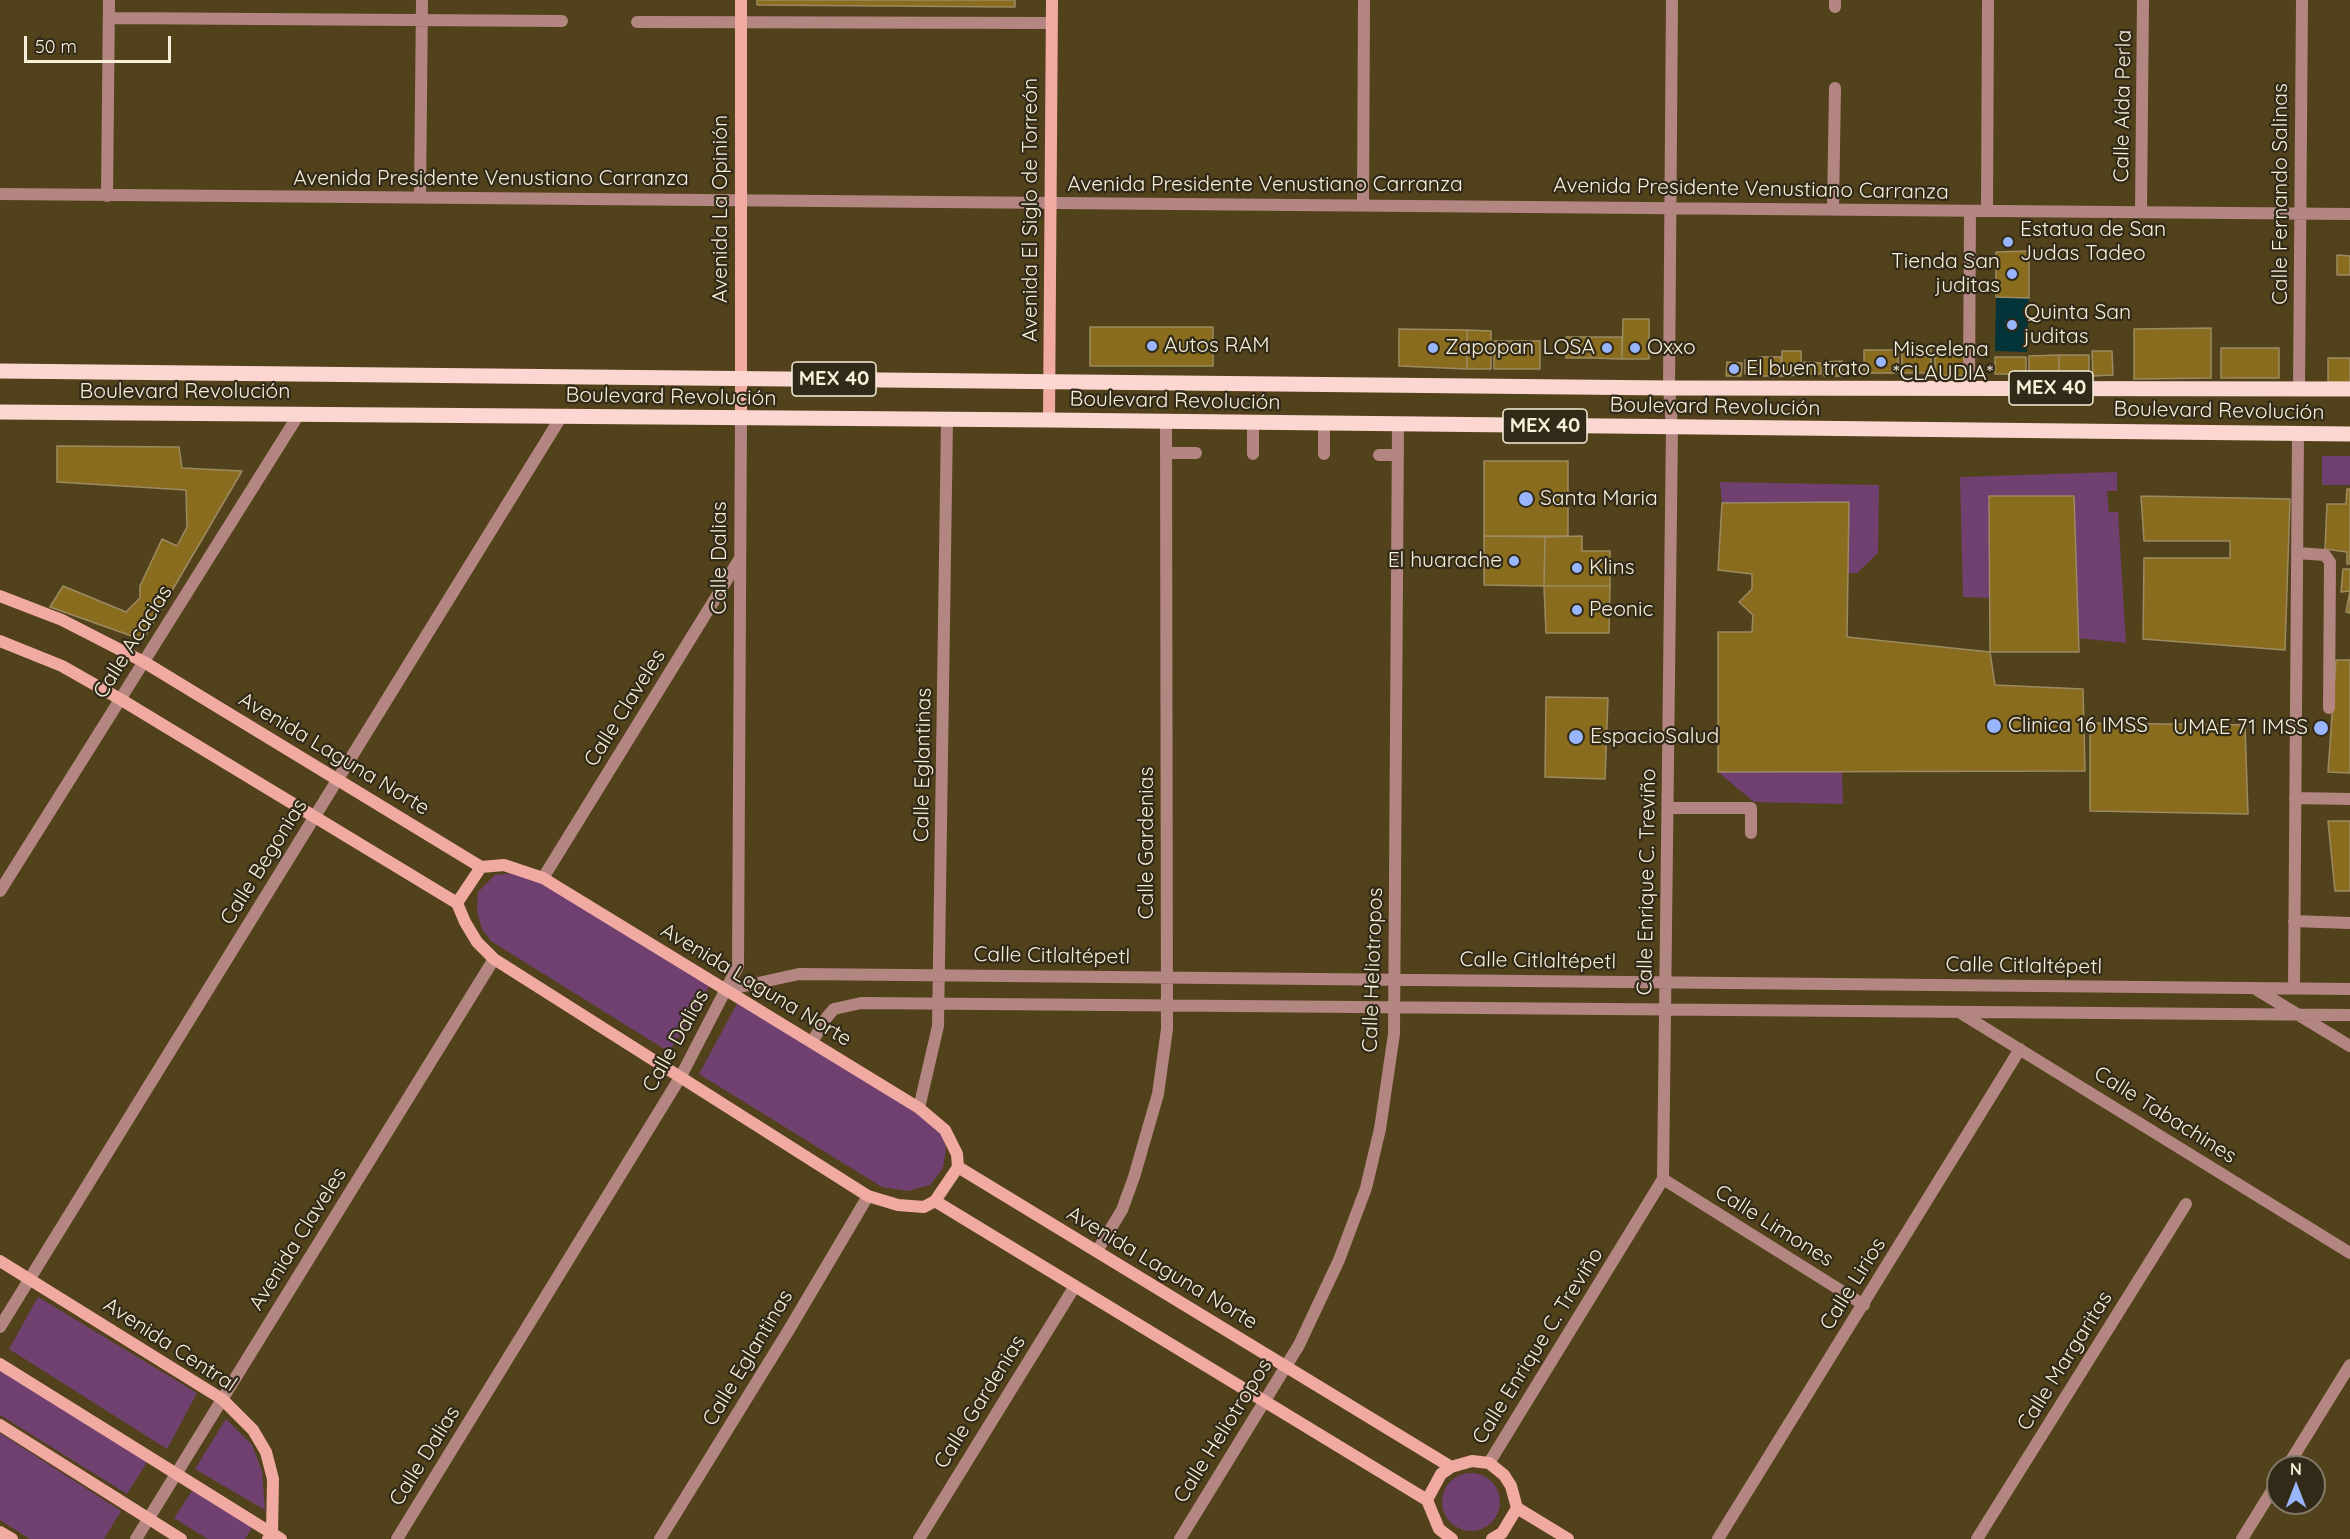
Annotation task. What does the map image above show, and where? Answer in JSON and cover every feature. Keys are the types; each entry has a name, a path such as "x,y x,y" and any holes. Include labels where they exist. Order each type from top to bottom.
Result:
{"main road":[{"name":"MEX 40","path":"0,371 1669,388 2350,389"},
{"name":"Boulevard Revolución","path":"0,412 1049,420 2350,434"}],"street":[{"path":"107,196 109,0"},
{"path":"420,197 422,0"},
{"name":"Avenida La Opinión","path":"741,0 741,418"},
{"name":"Avenida El Siglo de Torreón","path":"1049,420 1052,0"},
{"path":"1363,205 1364,0"},
{"name":"Calle Enrique C. Treviño","path":"1489,1464 1663,1179 1672,427 1669,388 1672,0"},
{"path":"1986,211 1988,0"},
{"name":"Calle Aída Perla","path":"2141,212 2143,0"},
{"name":"Calle Fernando Salinas","path":"2299,389 2302,0"},
{"path":"109,18 562,21"},
{"path":"637,22 1052,23"},
{"path":"1833,209 1834,88"},
{"name":"Avenida Presidente Venustiano Carranza","path":"0,194 2350,214"},
{"path":"1969,388 1970,211"},
{"name":"Calle Acacias","path":"0,891 299,414"},
{"name":"Calle Begonias","path":"0,1327 561,417"},
{"name":"Calle Dalias","path":"397,1539 681,1076 738,966 741,418"},
{"name":"Calle Eglantinas","path":"919,1108 938,1026 939,1004 947,420"},
{"name":"Calle Gardenias","path":"1097,1251 1122,1210 1151,1120 1158,1094 1167,1029 1166,422"},
{"path":"1253,423 1253,454"},
{"path":"1324,424 1324,454"},
{"name":"Calle Heliotropos","path":"1180,1539 1299,1345 1339,1260 1366,1188 1380,1129 1394,1034 1396,979 1398,424"},
{"path":"2294,988 2298,433"},
{"path":"1166,453 1196,453"},
{"path":"1379,454 1398,454"},
{"path":"2297,553 2325,555 2330,562 2329,708"},
{"name":"Calle Claveles","path":"543,878 740,559"},
{"name":"Avenida Laguna Norte","path":"0,596 62,620 144,662 481,867 504,865 543,878 919,1108 945,1130 957,1154 958,1167 1451,1467"},
{"path":"0,641 62,666 120,699 457,903 477,942 494,959 868,1196 898,1205 924,1207 935,1201 958,1167"},
{"path":"2295,798 2350,799"},
{"path":"1668,808 1751,808 1751,833"},
{"path":"457,903 481,867"},
{"path":"2294,921 2350,923"},
{"name":"Avenida Claveles","path":"136,1539 494,959"},
{"name":"Calle Citlaltépetl","path":"726,990 799,974 2350,989"},
{"path":"2254,988 2350,1046"},
{"path":"812,1042 834,1009 861,1004 2350,1015"},
{"name":"Calle Tabachines","path":"1958,1012 2350,1253"},
{"name":"Calle Lirios","path":"1718,1539 2020,1049"},
{"name":"Calle Limones","path":"1663,1179 1864,1305"},
{"name":"Calle Eglantinas","path":"660,1539 868,1196"},
{"path":"935,1201 1427,1500 1433,1519 1446,1538"},
{"name":"Calle Margaritas","path":"1977,1539 2186,1204"},
{"name":"Avenida Central","path":"0,1261 222,1399 253,1430 266,1452 273,1479 274,1537"},
{"name":"Calle Gardenias","path":"918,1539 1075,1286"},
{"name":"Avenida Central","path":"0,1364 274,1537"},
{"path":"2294,1455 2350,1365"},
{"path":"0,1425 181,1539"},
{"path":"1427,1500 1441,1474 1451,1467 1472,1461 1489,1464 1504,1475 1511,1486 1517,1508 1509,1524 1495,1539"},
{"path":"2242,1539 2266,1500"},
{"path":"1517,1508 1568,1539"},
{"path":"0,1532 12,1539"}],"shaded area":[{"path":"2322,456 2350,456 2350,485 2322,485"},
{"path":"2117,472 2117,491 2107,491 2109,512 2118,512 2126,643 2078,638 2074,496 1989,496 1990,598 1963,597 1960,477"},
{"path":"1720,482 1879,485 1878,553 1857,573 1848,573 1849,502 1722,503"},
{"path":"1718,772 1842,772 1843,804 1754,802"},
{"path":"536,873 712,982 669,1052 491,941 482,929 477,912 478,892 495,875"},
{"path":"739,1000 939,1127 946,1148 943,1168 930,1185 908,1191 882,1187 699,1074"},
{"path":"38,1297 197,1393 167,1449 9,1349"},
{"path":"0,1368 149,1459 127,1494 0,1415"},
{"path":"226,1419 252,1445 262,1471 265,1510 195,1469"},
{"path":"0,1433 121,1511 104,1539 30,1539 0,1520"},
{"path":"1465,1473 1477,1473 1492,1481 1500,1496 1500,1508 1492,1523 1477,1531 1465,1531 1450,1523 1442,1508 1442,1496 1450,1481"},
{"path":"194,1488 253,1526 245,1539 208,1539 174,1518"}],"water":[{"name":"Quinta San juditas","path":"1996,297 2029,298 2027,352 1995,351"}],"building":[{"path":"757,0 1015,0 1015,7 757,5"},
{"name":"Tienda San juditas","path":"2029,251 2029,298 1996,297 1996,252"},
{"path":"2337,255 2350,256 2350,275 2337,275"},
{"name":"Oxxo","path":"1623,319 1649,319 1649,359 1622,359"},
{"name":"Autos RAM","path":"1090,327 1213,327 1213,366 1090,366"},
{"path":"2211,328 2211,378 2134,379 2134,329"},
{"name":"Zapopan","path":"1399,329 1467,330 1467,369 1399,366"},
{"path":"1467,330 1491,331 1491,369 1467,369"},
{"path":"1566,337 1591,337 1591,358 1566,358"},
{"name":"LOSA","path":"1591,337 1622,337 1622,359 1591,358"},
{"path":"1494,341 1540,341 1540,369 1494,369"},
{"path":"1968,347 1968,376 1935,376 1935,348"},
{"path":"1902,348 1931,349 1931,373 1902,373"},
{"path":"2221,348 2279,348 2279,378 2221,378"},
{"name":"Miscelena *CLAUDIA*","path":"1864,350 1898,350 1898,373 1864,373"},
{"path":"1782,351 1801,351 1801,375 1782,376"},
{"path":"2092,351 2112,351 2113,375 2093,376"},
{"path":"2059,355 2089,355 2089,374 2059,373"},
{"path":"2059,355 2059,373 2029,374 2029,356"},
{"path":"1760,357 1781,357 1782,376 1760,376"},
{"path":"1995,357 2026,357 2026,374 1995,374"},
{"path":"2328,358 2350,358 2350,382 2328,382"},
{"path":"1745,360 1758,360 1758,374 1745,374"},
{"path":"1842,361 1843,376 1824,376 1824,362"},
{"name":"El buen trato","path":"1727,362 1742,363 1741,376 1726,376"},
{"path":"1804,362 1821,363 1821,374 1804,374"},
{"path":"57,446 179,447 182,468 242,471 143,640 50,607 63,586 126,612 140,598 140,586 162,539 177,546 187,527 186,490 57,482"},
{"name":"Santa Maria","path":"1484,461 1568,461 1568,536 1484,536"},
{"path":"2347,489 2350,489 2350,564 2347,564 2347,552 2325,549 2327,504 2346,504"},
{"path":"1989,496 2074,496 2079,652 1990,652"},
{"path":"2141,496 2290,499 2285,650 2143,639 2144,558 2230,558 2230,541 2144,541"},
{"path":"1849,502 1847,637 1990,652 1995,685 2083,689 2085,771 1718,772 1718,632 1752,632 1753,615 1739,602 1752,589 1752,574 1718,570 1722,503"},
{"name":"El huarache","path":"1484,536 1545,537 1544,586 1484,585"},
{"name":"Klins","path":"1582,536 1582,551 1610,551 1610,586 1544,586 1545,537"},
{"path":"2343,569 2350,569 2350,591 2341,592"},
{"name":"Peonic","path":"1544,586 1610,586 1609,633 1546,633"},
{"path":"2350,591 2350,613 2346,612"},
{"path":"2336,660 2350,660 2350,773 2328,772"},
{"name":"EspacioSalud","path":"1546,697 1608,698 1605,779 1545,777"},
{"path":"2090,723 2245,725 2248,814 2090,811"},
{"path":"2328,821 2350,821 2350,891 2335,891"}],"place":[{"name":"Estatua de San Judas Tadeo","path":"2008,242"},
{"name":"Tienda San juditas","path":"2012,274"},
{"name":"Quinta San juditas","path":"2012,325"},
{"name":"Autos RAM","path":"1152,346"},
{"name":"Zapopan","path":"1433,348"},
{"name":"LOSA","path":"1607,348"},
{"name":"Oxxo","path":"1635,348"},
{"name":"Miscelena *CLAUDIA*","path":"1881,362"},
{"name":"El buen trato","path":"1734,369"},
{"name":"Santa Maria","path":"1526,499"},
{"name":"El huarache","path":"1514,561"},
{"name":"Klins","path":"1577,568"},
{"name":"Peonic","path":"1577,610"},
{"name":"Clinica 16 IMSS","path":"1994,726"},
{"name":"UMAE 71 IMSS","path":"2321,728"},
{"name":"EspacioSalud","path":"1576,737"}]}
